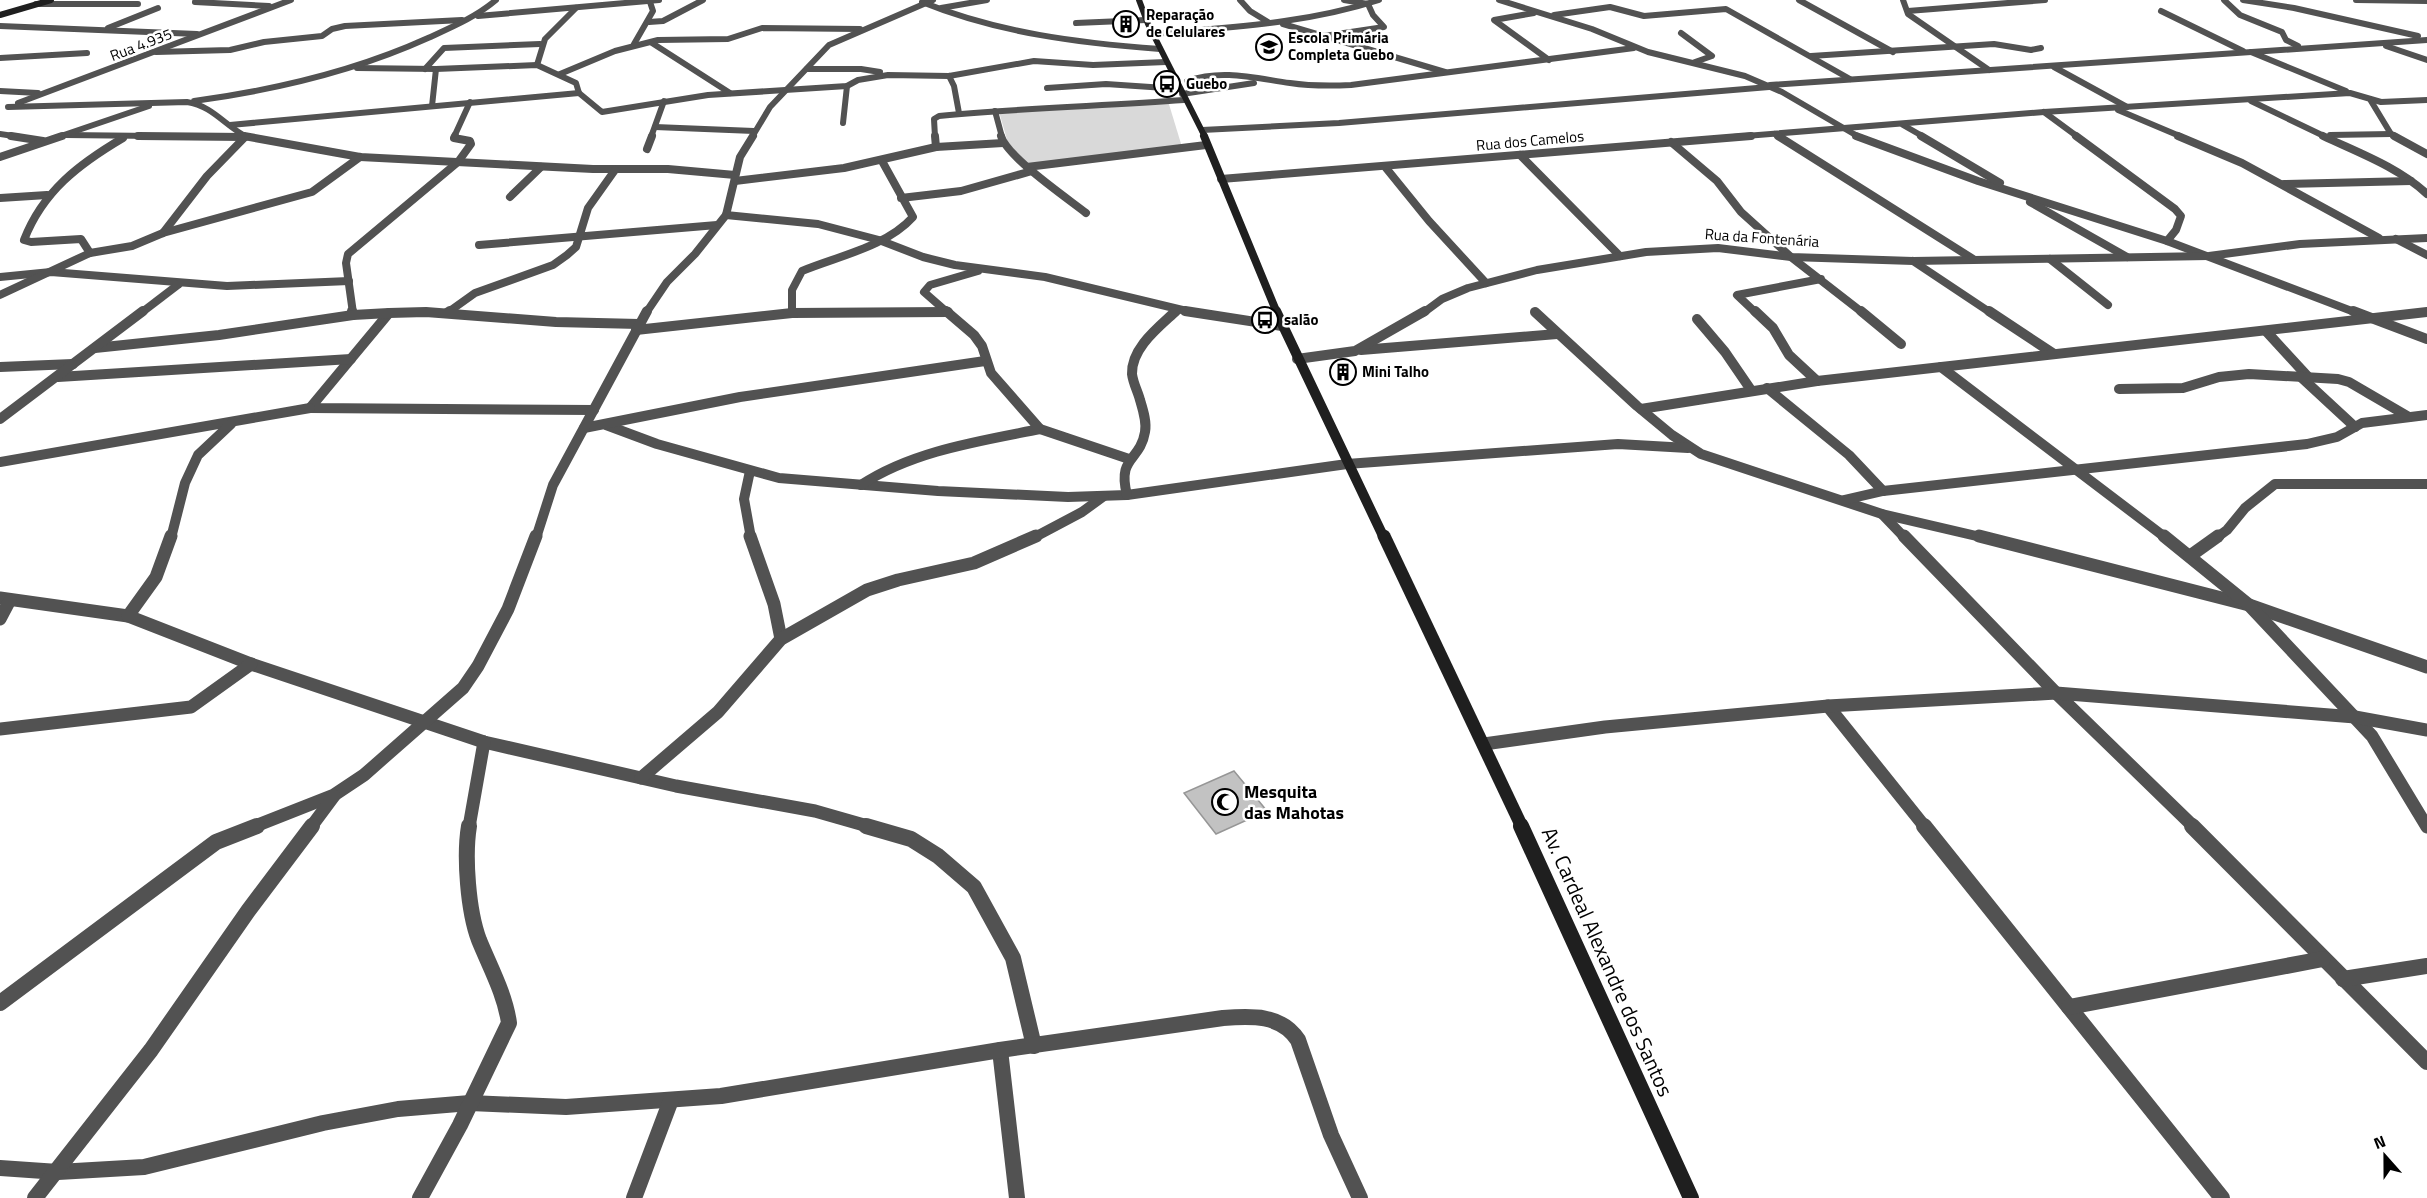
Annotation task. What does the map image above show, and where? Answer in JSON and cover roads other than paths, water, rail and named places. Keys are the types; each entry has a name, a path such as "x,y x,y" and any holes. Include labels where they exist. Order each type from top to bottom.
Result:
{"street":[{"path":"0,15 51,0"},
{"path":"199,0 195,3 273,7"},
{"name":"Rua 4.935","path":"4,108 291,0"},
{"path":"477,16 496,0"},
{"path":"554,8 561,0"},
{"path":"4,108 186,102 277,90 357,68 406,49 466,19 477,16 659,0"},
{"path":"649,22 663,21 703,0"},
{"path":"940,8 987,0"},
{"name":"Av. Cardeal Alexandre dos Santos","path":"1139,0 1160,50 1202,130 1206,145 1282,327 1484,744 1691,1198"},
{"path":"1240,0 1250,11 1268,22"},
{"path":"1344,0 1368,4"},
{"path":"1153,34 1297,21 1379,0"},
{"path":"1499,0 1603,33 1635,48 1745,76 1771,86 1841,129 1904,156 2210,256 2427,339"},
{"path":"1799,0 1893,52"},
{"path":"1903,0 1913,18 1989,70"},
{"path":"1908,11 2045,0"},
{"path":"2224,0 2240,15 2282,32 2286,40 2299,47"},
{"path":"2243,0 2279,2 2427,39"},
{"path":"2356,0 2427,1"},
{"path":"0,1003 216,842 334,795 364,775 464,688 508,609 533,547 553,485 637,327 667,282 726,215 740,157 754,131 785,90 807,69 824,48 926,1 971,19 1039,34 1160,50"},
{"path":"634,44 649,22 653,11 650,2"},
{"path":"36,4 138,4"},
{"path":"1318,37 1384,27 1373,15 1368,4"},
{"path":"101,30 159,8"},
{"path":"537,65 540,44 576,8"},
{"path":"1552,16 1606,8 1644,16 1721,8 1850,79"},
{"path":"2161,11 2245,51 2350,93 2371,100 2427,100"},
{"path":"1541,12 1500,17 1494,20 1549,60"},
{"path":"156,52 230,50 264,42 322,36 332,29 345,26 466,19"},
{"path":"1076,23 1146,20"},
{"path":"1276,22 1318,37 1391,55 1448,73"},
{"path":"0,26 202,34"},
{"path":"560,74 590,58 634,44 671,39 731,39 751,29 762,28 867,29"},
{"path":"1681,33 1712,56 1688,63"},
{"path":"1202,130 1339,123 1850,79 2427,39"},
{"path":"652,43 730,93"},
{"path":"425,69 444,48 540,44"},
{"path":"1810,56 1994,44 2031,50 2042,48"},
{"path":"2379,44 2427,60"},
{"path":"1187,81 1199,76 1227,74 1264,81 1325,86 1448,73 1635,48"},
{"path":"0,58 87,53"},
{"path":"357,68 436,69 537,65 576,83 579,93 602,112 730,93 847,86 858,80 888,75 949,76 1042,60 1093,65 1166,62"},
{"path":"2053,66 2127,107"},
{"path":"432,106 436,69"},
{"path":"807,69 861,69 888,75"},
{"path":"949,76 954,86 959,113"},
{"path":"936,147 934,119 959,113 1182,94 1264,81"},
{"path":"1047,88 1106,84 1182,94"},
{"path":"843,123 847,86"},
{"path":"0,91 44,93"},
{"path":"230,125 579,93"},
{"name":"Rua dos Camelos","path":"1221,179 1386,168 2044,112 2350,93"},
{"path":"2248,100 2326,135 2413,181 2427,194"},
{"path":"2371,100 2391,134"},
{"path":"647,149 664,101"},
{"path":"0,157 161,102"},
{"path":"186,102 200,104 223,117 245,137"},
{"path":"353,315 346,263 348,254 458,162 471,144 470,141 454,138 470,102"},
{"path":"2113,108 2199,143 2283,184 2380,238"},
{"path":"995,111 1003,143 1030,169 1086,213"},
{"path":"2044,112 2175,209 2181,216 2176,230 2167,241"},
{"path":"1903,125 2062,222 2128,258"},
{"path":"655,127 754,131"},
{"path":"0,134 45,141"},
{"path":"1776,134 1974,260"},
{"path":"2326,135 2391,134 2425,152"},
{"path":"65,135 123,138 245,137 360,157 615,170 668,169 735,178 844,168 936,147 1003,143"},
{"path":"164,233 207,176 245,137"},
{"path":"90,253 81,239 31,242 24,240 32,215 47,195 78,164 123,138"},
{"path":"1671,142 1717,181 1741,212 1791,257 1901,344"},
{"path":"901,198 961,191 1030,169 1206,145"},
{"path":"1520,155 1620,256"},
{"path":"0,295 90,253 132,246 164,233 312,192 360,157"},
{"path":"792,313 790,291 794,280 802,271 879,240 903,228 913,217 882,161"},
{"path":"510,197 541,167"},
{"path":"1386,168 1429,221 1486,283"},
{"path":"447,314 475,293 553,265 576,247 588,208 615,170"},
{"path":"2283,184 2413,181"},
{"path":"0,198 47,195"},
{"path":"726,215 818,224 879,240 923,257 982,270 1045,277 1177,310 1282,327"},
{"path":"479,245 717,225"},
{"name":"Rua da Fontenária","path":"1297,359 1355,351 1420,315 1442,299 1486,283 1537,270 1620,256 1708,248 1791,257 1914,261 2128,258 2210,256 2300,244 2380,238 2427,238"},
{"path":"2394,238 2427,255"},
{"path":"2050,259 2108,304"},
{"path":"1914,261 2054,354"},
{"path":"982,270 923,290 974,335 982,346 985,361 1003,389 1040,429 1129,459"},
{"path":"0,277 51,272 123,276 179,284 270,286 349,280"},
{"path":"1818,381 1789,355 1773,328 1737,295 1774,286 1821,279"},
{"path":"0,418 58,377 179,284"},
{"path":"1127,495 1121,478 1124,466 1140,445 1145,431 1132,373 1135,359 1153,333 1177,310"},
{"path":"95,348 219,335 353,315 389,313 447,314 637,327 792,313 948,312"},
{"path":"1535,312 1641,409 1688,448 1735,467 1882,514 2084,561 2249,605 2427,667"},
{"path":"1641,409 1818,381 2427,312"},
{"path":"310,408 389,313"},
{"path":"1697,320 1725,352 1751,390"},
{"path":"2266,331 2305,378 2355,427"},
{"path":"1355,351 1557,334"},
{"path":"58,377 351,359"},
{"path":"584,428 752,395 985,361"},
{"path":"0,367 73,364"},
{"path":"1941,367 2080,471 2249,605 2372,736 2427,827"},
{"path":"2119,389 2183,387 2243,374 2349,382 2409,417"},
{"path":"1767,388 1849,455 1883,491"},
{"path":"1,462 310,408 594,410"},
{"path":"1843,500 1883,491 2080,471 2307,444 2337,437 2362,423 2427,415"},
{"path":"128,616 156,577 172,535 185,483 198,455 232,423"},
{"path":"606,425 657,444 779,478 1058,497 1127,495 1347,464 1618,444 1688,448"},
{"path":"861,485 884,470 976,442 1040,429"},
{"path":"750,471 744,498 749,529 769,586 781,639"},
{"path":"2190,556 2227,530 2246,508 2275,484 2427,484"},
{"path":"641,778 718,712 781,639 867,590 898,580 974,563 1018,546 1082,512 1104,496"},
{"path":"1882,514 2056,693 2142,775 2427,1062"},
{"path":"0,619 5,599 128,616 164,628 251,664 427,721 484,742 641,778 815,811 910,839 938,856 974,887 997,925 1013,958 1034,1046"},
{"path":"0,729 191,706 251,664"},
{"path":"1484,744 1605,727 1828,706 2056,693 2355,717 2427,730"},
{"path":"1828,706 2222,1198"},
{"path":"420,1198 509,1023 507,1009 478,937 470,892 467,838 484,742"},
{"path":"35,1198 58,1172 151,1050 248,911 334,795"},
{"path":"2069,1007 2323,959"},
{"path":"2343,979 2427,966"},
{"path":"0,1168 58,1172 144,1167 333,1121 398,1109 470,1103 566,1107 671,1100 789,1086 1000,1050 1223,1018 1255,1016 1277,1022 1293,1032 1304,1056 1331,1135 1360,1198"},
{"path":"1000,1050 1017,1198"},
{"path":"634,1198 671,1100"}],"place":[{"name":"Reparação de Celulares","path":"1126,24"},
{"name":"Escola Primária Completa Guebo","path":"1269,47"},
{"name":"Guebo","path":"1167,84"},
{"name":"salão","path":"1265,320"},
{"name":"Mini Talho","path":"1343,372"},
{"name":"Mesquita das Mahotas","path":"1225,802"}]}
